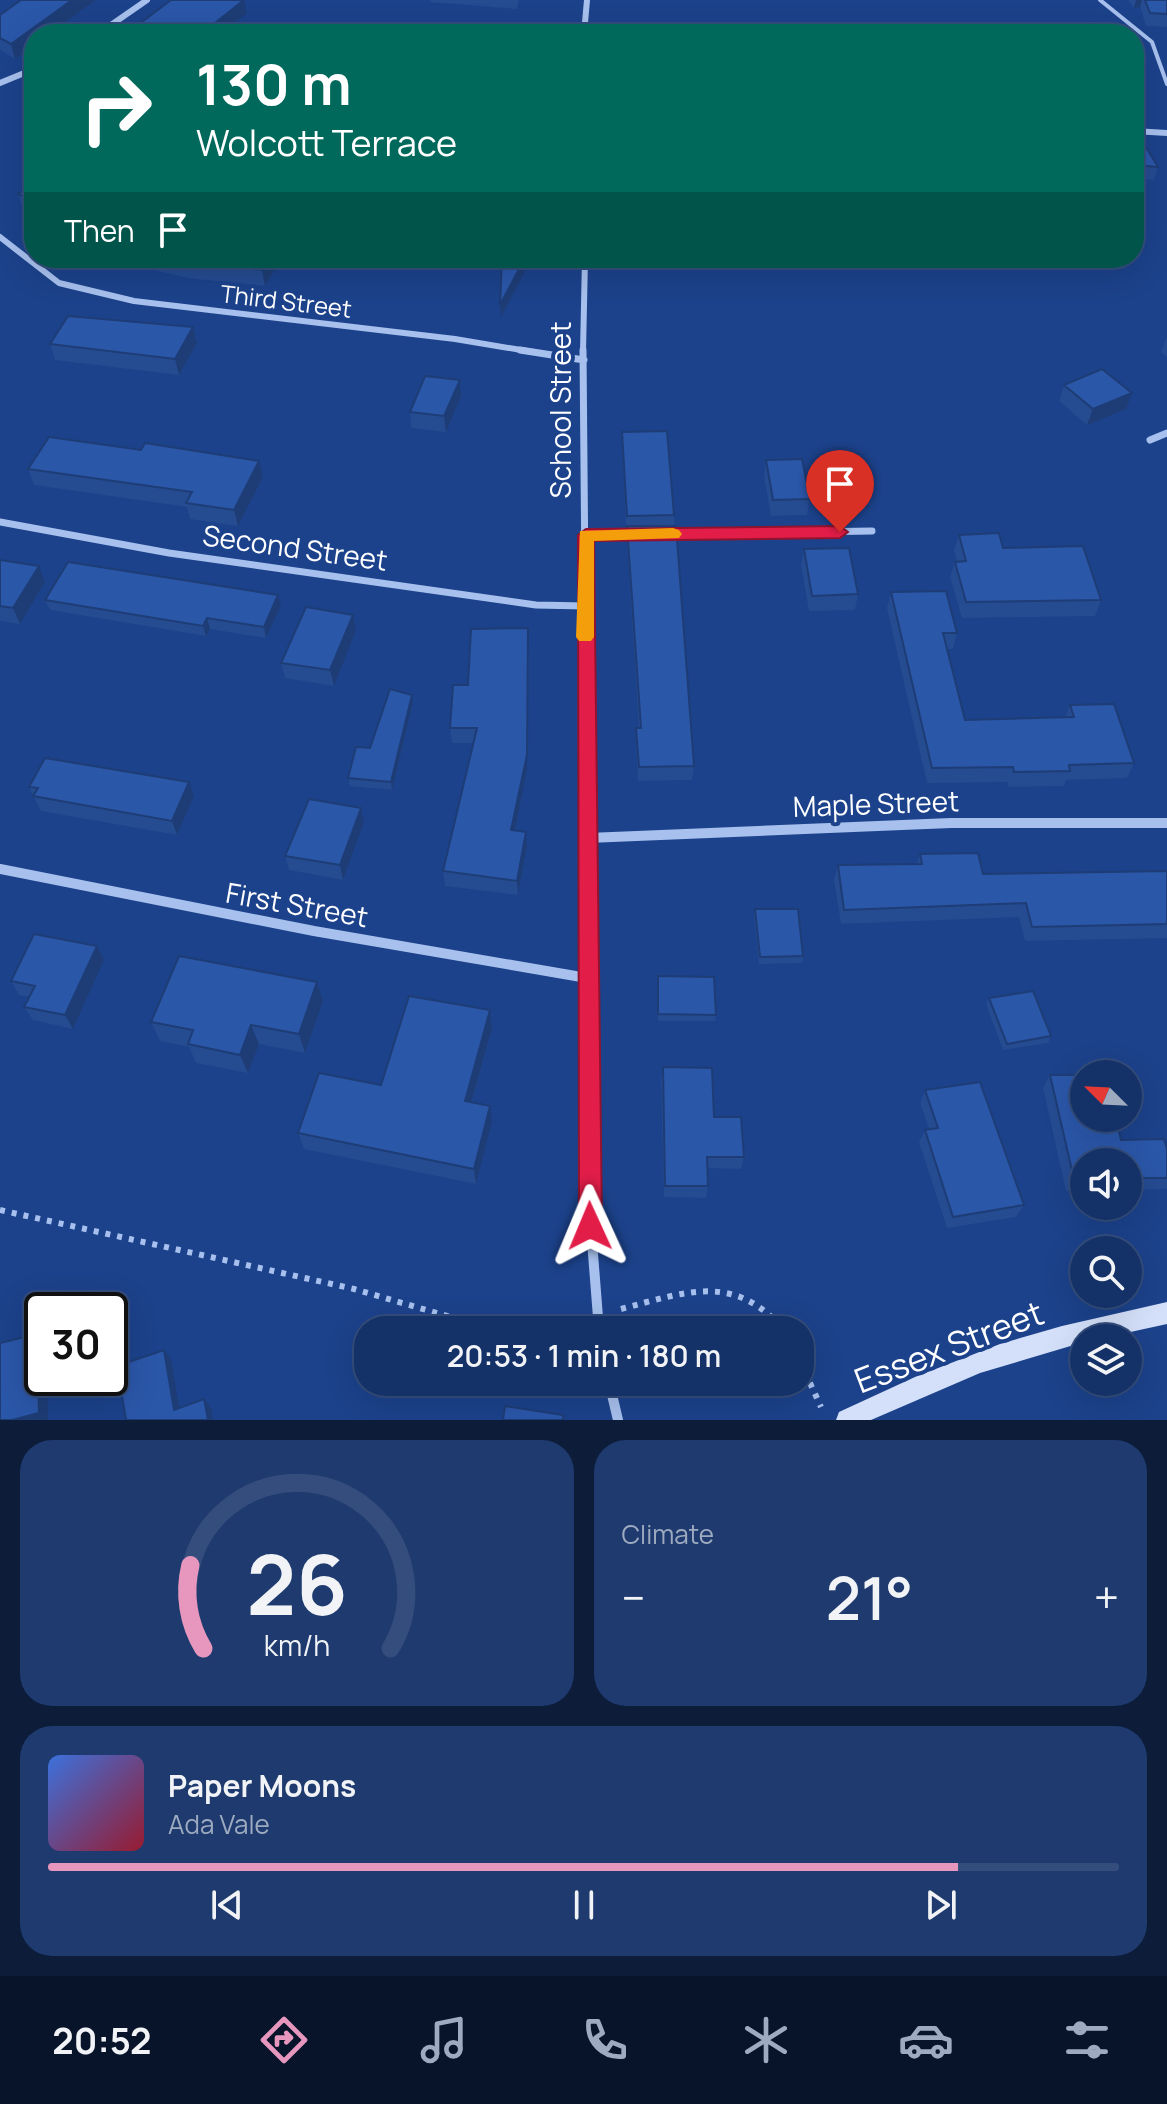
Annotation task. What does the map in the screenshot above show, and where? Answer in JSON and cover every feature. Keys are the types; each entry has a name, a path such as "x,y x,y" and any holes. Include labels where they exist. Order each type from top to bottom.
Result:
{"main road":[{"name":"Essex Street","path":"847,1420 892,1398 1001,1354 1063,1336 1167,1313"}],"street":[{"path":"112,24 147,0"},
{"path":"585,24 587,0"},
{"path":"0,83 24,73"},
{"path":"1144,132 1167,133"},
{"name":"Third Street","path":"0,237 24,256"},
{"name":"Third Street","path":"40,268 59,283 134,301 455,339 584,360"},
{"name":"School Street","path":"585,268 589,1203 598,1316"},
{"path":"1150,440 1167,433"},
{"name":"Second Street","path":"0,522 169,553 536,605 585,606"},
{"path":"665,534 872,531"},
{"path":"586,535 649,534"},
{"name":"Maple Street","path":"588,838 951,823 1167,823"},
{"name":"First Street","path":"0,869 285,926 587,978"},
{"path":"612,1396 618,1420"}],"lane":[{"path":"1100,0 1130,24"},
{"path":"1144,36 1152,42 1167,84"}],"path":[{"path":"0,1210 330,1283 446,1316"},
{"path":"635,1305 683,1292 720,1292 760,1305 771,1316"},
{"path":"814,1392 827,1420"}],"building":[{"path":"21,0 72,0 39,24 24,24 24,35 11,44 0,38 0,15"},
{"path":"171,0 244,0 214,24 139,24"},
{"path":"1145,0 1167,0 1167,14 1150,13"},
{"path":"1144,144 1158,167 1144,166"},
{"path":"502,268 520,268 500,305"},
{"path":"68,316 193,327 175,359 50,344"},
{"path":"1102,369 1132,393 1093,409 1064,385"},
{"path":"425,376 460,380 444,416 410,412"},
{"path":"667,431 674,515 627,516 622,432"},
{"path":"49,437 141,450 145,443 259,461 234,510 186,503 192,492 28,469"},
{"path":"802,459 810,499 773,500 766,460"},
{"path":"627,526 676,526 694,766 639,767 636,728 641,728"},
{"path":"999,533 1003,548 1083,546 1101,600 966,602 955,562 966,561 959,535"},
{"path":"849,548 858,594 812,596 804,549"},
{"path":"0,560 39,566 13,608 0,606"},
{"path":"68,562 278,595 264,627 207,618 203,626 45,600"},
{"path":"946,591 957,633 943,633 965,720 1074,717 1070,705 1114,704 1134,763 1069,765 1070,771 1014,772 1013,767 932,768 891,592"},
{"path":"306,607 353,615 330,670 281,663"},
{"path":"528,628 527,755 511,830 526,832 517,881 443,871 477,728 450,728 453,685 468,685 471,629"},
{"path":"390,689 412,695 391,782 348,778 356,747 370,748"},
{"path":"45,758 189,782 172,821 33,796 38,788 29,787"},
{"path":"309,799 361,808 340,865 285,856"},
{"path":"978,853 983,874 1167,871 1167,924 1032,927 1026,903 844,910 838,865 922,864 920,854"},
{"path":"755,909 798,909 803,956 760,957"},
{"path":"34,934 97,946 65,1015 24,1007 35,986 11,981"},
{"path":"179,956 317,982 299,1034 251,1025 240,1055 188,1044 193,1030 151,1022"},
{"path":"658,976 714,977 716,1015 658,1014"},
{"path":"1033,991 1051,1036 1007,1044 989,998"},
{"path":"409,996 490,1010 465,1101 490,1106 474,1169 298,1133 319,1073 381,1085"},
{"path":"663,1067 712,1068 714,1117 741,1117 744,1157 707,1157 708,1186 665,1186"},
{"path":"1050,1075 1070,1075 1070,1132 1119,1132 1121,1140 1164,1139 1167,1178 1142,1178 1142,1148 1070,1148 1070,1162"},
{"path":"980,1082 1024,1205 953,1217 925,1130 938,1128 925,1090"},
{"path":"24,1337 24,1396 39,1396 39,1413 0,1420 0,1343"},
{"path":"164,1350 174,1410 204,1399 208,1420 126,1420 122,1396 128,1396 128,1362"},
{"path":"505,1406 563,1415 563,1420 503,1420"}],"slow traffic":[{"path":"585,637 586,535 673,534"}],"route":[{"path":"590,1226 586,535 840,532"}]}
